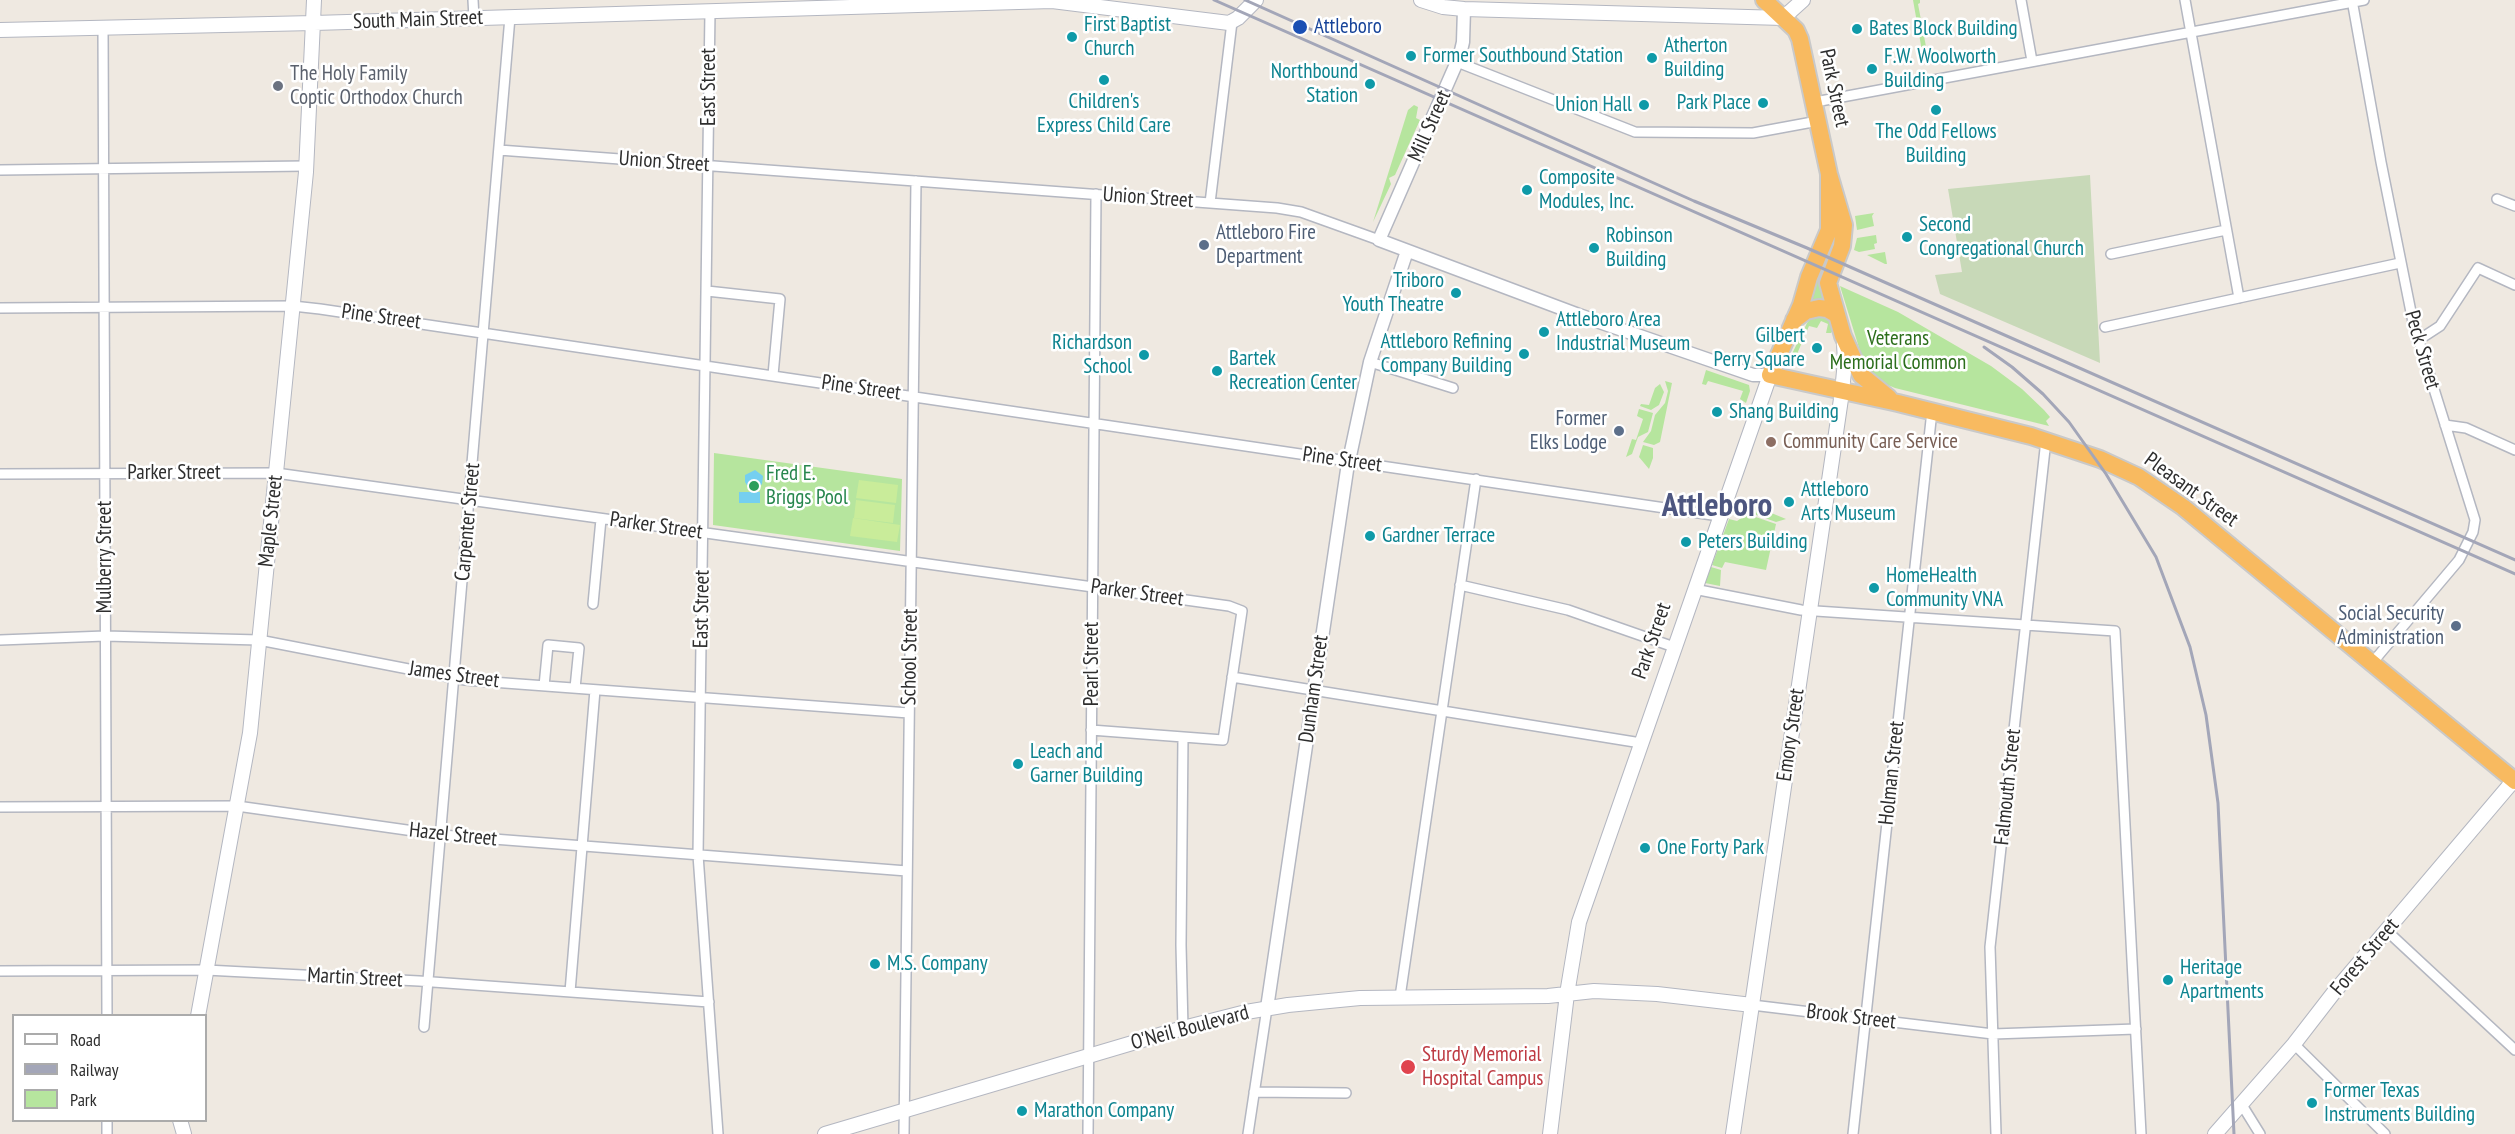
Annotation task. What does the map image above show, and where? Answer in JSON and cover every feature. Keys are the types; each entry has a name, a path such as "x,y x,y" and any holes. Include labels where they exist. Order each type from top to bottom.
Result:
{"highway":[{"name":"Park Street","path":"1764,0 1799,34 1815,102 1829,174 1844,231 1842,246 1828,279 1843,336 1855,366 1863,378 1898,403"},
{"name":"Park Street","path":"1770,375 1829,230 1829,174"},
{"path":"1794,320 1803,313 1815,309 1827,309 1837,315"},
{"name":"Pleasant Street","path":"1770,375 1932,411 2046,440 2115,465 2162,492 2514,780"}],"main road":[{"name":"Maple Street","path":"198,1014 249,743 306,166 315,23 314,0"},
{"path":"1232,22 1257,0"},
{"path":"1421,0 1443,7 1464,9 1783,18 1803,0"},
{"name":"South Main Street","path":"0,30 510,17 707,7 1060,1 1232,22"},
{"name":"Emory Street","path":"1733,1134 1842,392 1845,361 1843,336"},
{"name":"Park Street","path":"1550,1134 1577,928 1770,375"},
{"name":"Forest Street","path":"2215,1134 2294,1044 2335,991 2514,780"},
{"name":"Brook Street","path":"1568,994 1593,991 1631,992 1752,1005"},
{"name":"O'Neil Boulevard","path":"825,1134 1183,1028 1267,1008 1327,1000 1568,994"}],"street":[{"path":"473,0 474,18"},
{"path":"2021,0 2031,61"},
{"path":"2185,0 2239,297"},
{"path":"1815,102 2364,0"},
{"name":"Peck Street","path":"2353,1 2400,263 2417,341 2474,516 2473,532 2459,560 2372,663"},
{"name":"East Street","path":"707,7 709,166 698,855 718,1134"},
{"name":"Mill Street","path":"1379,240 1457,62 1463,42 1464,9"},
{"name":"Carpenter Street","path":"424,1028 510,17"},
{"path":"1210,203 1232,22"},
{"name":"Mulberry Street","path":"103,27 107,1014"},
{"path":"1457,62 1635,132 1753,133 1818,121"},
{"name":"Union Street","path":"499,150 1290,209 1520,294 1743,371 1759,376 1770,375"},
{"path":"0,170 306,166"},
{"name":"School Street","path":"904,1134 916,181"},
{"name":"Pearl Street","path":"1088,1134 1096,194"},
{"path":"2497,199 2515,206"},
{"path":"2111,254 2226,231"},
{"name":"Dunham Street","path":"1248,1134 1349,461 1370,363 1407,251"},
{"path":"2105,327 2400,263"},
{"path":"2417,341 2440,326 2478,268 2515,285"},
{"path":"707,291 780,299 773,375"},
{"name":"Pine Street","path":"0,308 293,306 484,332 1719,516"},
{"path":"1370,363 1454,388"},
{"name":"Holman Street","path":"1852,1134 1932,411"},
{"path":"2445,426 2466,428 2515,450"},
{"name":"Falmouth Street","path":"1996,1134 1990,947 2046,440"},
{"name":"Parker Street","path":"0,474 276,473 1228,606 1242,611 1232,677"},
{"path":"1400,997 1476,479"},
{"path":"593,604 601,519"},
{"path":"1460,585 1568,610 1674,647"},
{"path":"1694,589 1809,610 2115,631 2141,1134"},
{"name":"James Street","path":"0,640 105,636 260,640 455,678 909,714"},
{"path":"544,686 548,645 579,648 575,688"},
{"path":"1091,730 1222,740 1232,677 1641,744"},
{"path":"570,992 595,690"},
{"path":"1183,737 1181,945 1183,1028"},
{"name":"Hazel Street","path":"0,807 177,804 237,806 442,835 907,871"},
{"path":"2387,931 2515,1050"},
{"name":"Martin Street","path":"0,971 206,970 429,982 709,1002"},
{"name":"Brook Street","path":"1752,1005 1993,1034 2136,1029"},
{"path":"2294,1044 2385,1134"},
{"path":"1254,1092 1346,1093"},
{"path":"2242,1105 2260,1134"}],"green space":[{"path":"1913,0 1920,0 1918,4 1927,52 1922,51"},
{"path":"1414,105 1418,107 1416,118 1420,120 1395,175 1389,178 1391,184 1373,222 1408,110"},
{"path":"2090,175 2100,363 1940,294 1935,275 1962,272 1948,189"},
{"path":"1874,213 1872,216 1874,226 1857,230 1855,216"},
{"path":"1876,235 1875,249 1859,252 1854,250 1857,238"},
{"path":"1885,252 1887,264 1867,255"},
{"path":"1817,273 1823,276 1824,301 1811,304"},
{"name":"Veterans Memorial Common","path":"1840,286 1898,312 1991,366 2022,389 2044,410 2050,417 2046,421 2049,426 1895,388 1876,380 1864,364"},
{"path":"1823,316 1831,322 1834,329 1831,333 1826,333 1828,324 1821,321 1817,328 1809,326 1797,354 1795,353 1792,359 1790,358 1807,323 1811,318"},
{"path":"1706,370 1749,385 1750,391 1746,403 1740,399 1743,391 1708,381 1706,385 1702,384"},
{"path":"1665,381 1672,383 1660,442 1654,445 1643,442 1651,431 1655,415 1665,403 1668,391"},
{"path":"1660,384 1664,392 1659,405 1651,410 1640,406 1641,404 1649,405 1655,388"},
{"path":"1639,409 1653,413 1648,432 1638,437 1632,454 1626,457 1632,439 1636,440 1643,419 1637,416"},
{"path":"1643,445 1653,448 1653,458 1649,469 1639,457"},
{"path":"714,453 902,479 900,551 713,525"},
{"path":"859,480 898,485 896,503 856,498"},
{"path":"856,500 895,505 893,523 854,518"},
{"path":"1751,505 1786,519 1776,522 1748,512"},
{"path":"1747,514 1776,524 1766,570 1725,562 1722,568 1712,565 1729,519 1737,521"},
{"path":"853,518 900,525 897,542 850,536"},
{"path":"1711,567 1721,570 1720,586 1705,583"}],"water":[{"name":"Fred E. Briggs Pool","path":"755,470 763,476 762,484 757,489 757,492 760,492 760,503 739,503 739,492 751,492 745,482 745,475"}],"railway":[{"path":"1214,0 2515,574"},
{"path":"1245,0 1694,201 1807,248 2515,560"},
{"path":"1984,347 2012,367 2043,394 2069,422 2106,474 2156,557 2190,647 2206,715 2218,803 2234,1134"}],"place":[{"name":"Attleboro","path":"1300,27"},
{"name":"Bates Block Building","path":"1857,29"},
{"name":"First Baptist Church","path":"1072,37"},
{"name":"Former Southbound Station","path":"1411,56"},
{"name":"Atherton Building","path":"1652,58"},
{"name":"F.W. Woolworth Building","path":"1872,69"},
{"name":"Children's Express Child Care","path":"1104,80"},
{"name":"Northbound Station","path":"1370,84"},
{"name":"The Holy Family Coptic Orthodox Church","path":"278,86"},
{"name":"Park Place","path":"1763,103"},
{"name":"Union Hall","path":"1644,105"},
{"name":"The Odd Fellows Building","path":"1936,110"},
{"name":"Composite Modules, Inc.","path":"1527,190"},
{"name":"Second Congregational Church","path":"1907,237"},
{"name":"Attleboro Fire Department","path":"1204,245"},
{"name":"Robinson Building","path":"1594,248"},
{"name":"Triboro Youth Theatre","path":"1456,293"},
{"name":"Attleboro Area Industrial Museum","path":"1544,332"},
{"name":"Gilbert Perry Square","path":"1817,348"},
{"name":"Attleboro Refining Company Building","path":"1524,354"},
{"name":"Richardson School","path":"1144,355"},
{"name":"Bartek Recreation Center","path":"1217,371"},
{"name":"Shang Building","path":"1717,412"},
{"name":"Former Elks Lodge","path":"1619,431"},
{"name":"Community Care Service","path":"1771,442"},
{"name":"Fred E. Briggs Pool","path":"754,486"},
{"name":"Attleboro Arts Museum","path":"1789,502"},
{"name":"Gardner Terrace","path":"1370,536"},
{"name":"Peters Building","path":"1686,542"},
{"name":"HomeHealth Community VNA","path":"1874,588"},
{"name":"Social Security Administration","path":"2456,626"},
{"name":"Leach and Garner Building","path":"1018,764"},
{"name":"One Forty Park","path":"1645,848"},
{"name":"M.S. Company","path":"875,964"},
{"name":"Heritage Apartments","path":"2168,980"},
{"name":"Sturdy Memorial Hospital Campus","path":"1408,1067"},
{"name":"Former Texas Instruments Building","path":"2312,1103"},
{"name":"Marathon Company","path":"1022,1111"}],"district":[{"name":"Attleboro","path":"1717,507"}]}
